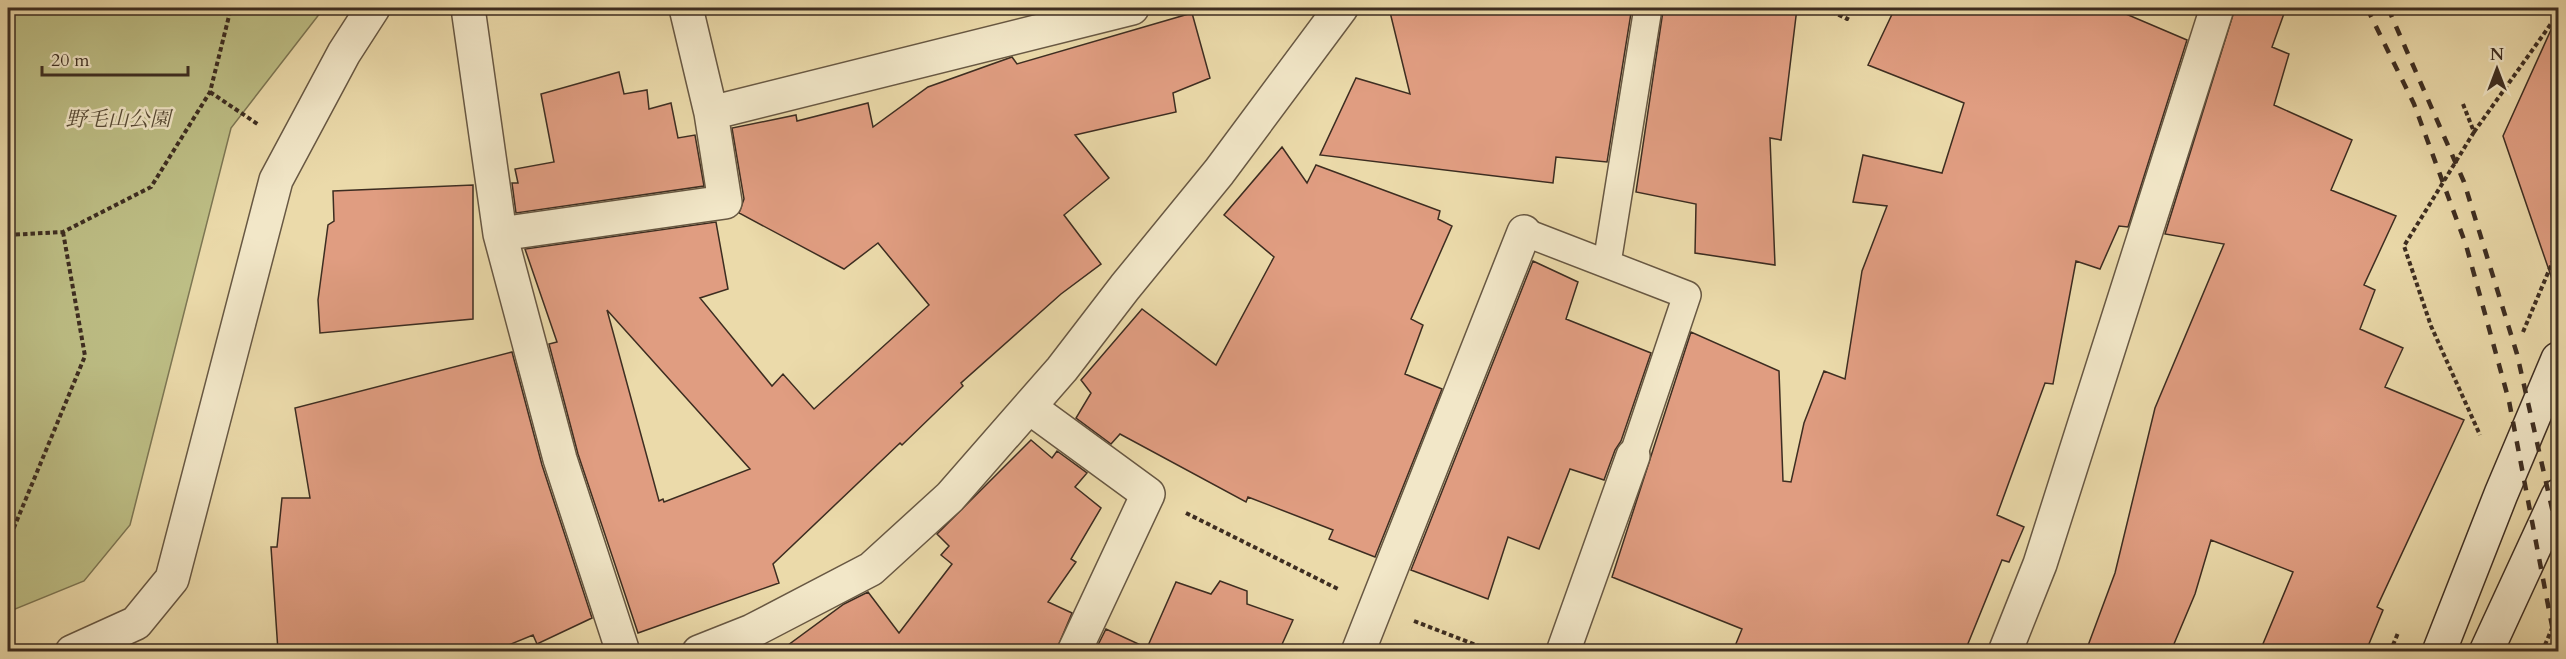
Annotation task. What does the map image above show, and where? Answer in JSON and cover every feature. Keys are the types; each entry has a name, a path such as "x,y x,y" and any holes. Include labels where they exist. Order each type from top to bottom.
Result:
{"street":[{"path":"72,651 135,622 172,579 276,180 344,53 373,8"},
{"path":"468,8 500,234 560,459 623,651"},
{"path":"500,234 725,202 711,113 686,8"},
{"path":"711,113 1132,8"},
{"path":"699,651 752,631 871,568 950,497 1029,407 1220,172 1341,8"},
{"path":"2004,651 2040,564 2217,8"},
{"path":"1358,651 1524,231"},
{"path":"2439,651 2501,494 2559,359"},
{"path":"1029,407 1148,494 1074,651"},
{"path":"1563,651 1633,456"},
{"path":"2486,651 2559,496"}],"lane":[{"path":"1607,263 1648,8"},
{"path":"1524,231 1687,295 1633,456"}],"path":[{"path":"8,235 63,232 151,187 210,92 231,8"},
{"path":"1825,8 1847,19 1852,8"},
{"path":"2480,435 2431,326 2404,246 2474,132 2559,14"},
{"path":"210,92 293,148"},
{"path":"2463,104 2474,132"},
{"path":"8,542 85,356 63,232"},
{"path":"1148,494 1375,607 1494,651"},
{"path":"2542,651 2559,614"}],"green space":[{"name":"野毛山公園","path":"8,8 324,8 231,128 130,525 84,581 8,612"}],"building":[{"path":"1389,8 1614,8 1616,14 1631,13 1607,162 1556,157 1553,183 1320,155 1356,78 1410,94"},
{"path":"1797,8 1781,140 1770,138 1775,265 1695,253 1696,204 1636,192 1663,11"},
{"path":"1895,8 2112,8 2187,40 2128,227 2119,226 2100,269 2076,261 2053,384 2045,383 1997,515 2024,527 2009,562 2002,560 1965,651 1733,651 1742,629 1612,577 1691,332 1779,371 1783,481 1791,482 1804,423 1824,371 1845,379 1862,271 1887,206 1853,202 1863,155 1942,173 1964,103 1868,65"},
{"path":"2235,8 2286,8 2272,47 2289,54 2274,105 2352,140 2331,190 2396,216 2364,285 2375,290 2360,329 2403,348 2385,387 2464,420 2377,607 2383,610 2366,651 2260,651 2293,572 2211,540 2195,594 2171,651 2086,651 2115,573 2155,408 2224,244 2165,234"},
{"path":"2559,12 2559,278 2552,279 2503,136"},
{"path":"1192,13 1210,78 1173,93 1176,112 1075,135 1109,178 1064,215 1101,264 1061,294 961,383 963,386 902,445 900,443 773,564 779,583 638,633 578,454 549,344 557,342 525,249 716,222 728,289 700,298 772,386 783,374 814,409 929,305 878,243 844,269 739,213 744,199 732,128 796,115 797,121 868,103 873,127 928,87 1012,57 1017,64","holes":["607,310 750,469 664,502 663,499 659,501"]},
{"path":"619,72 624,94 647,90 649,109 671,103 678,138 695,135 704,186 516,213 512,183 518,183 515,169 554,162 541,94"},
{"path":"1282,147 1307,183 1316,165 1440,211 1438,219 1452,226 1411,319 1423,325 1405,374 1442,389 1375,557 1329,539 1333,530 1248,497 1246,502 1120,434 1111,444 1076,418 1091,393 1081,380 1142,309 1216,365 1274,257 1224,215"},
{"path":"473,185 473,319 320,333 318,300 328,225 334,221 333,191"},
{"path":"1533,261 1578,282 1566,319 1651,353 1621,441 1615,450 1604,480 1570,469 1539,549 1508,537 1488,599 1411,570"},
{"path":"512,352 542,465 592,618 537,644 533,635 494,651 278,651 271,547 277,547 282,498 310,498 295,408"},
{"path":"1031,440 1052,458 1057,451 1087,473 1075,487 1101,508 1071,559 1076,562 1048,602 1072,613 1056,651 780,651 844,604 868,592 899,633 952,564 941,555 949,546 937,534"},
{"path":"1220,581 1247,591 1247,604 1293,620 1279,651 1095,651 1106,629 1147,648 1176,582 1211,594"}],"railway":[{"path":"2367,8 2414,104 2466,245 2509,401 2557,652"},
{"path":"2388,8 2464,182 2517,354 2558,535"}]}
